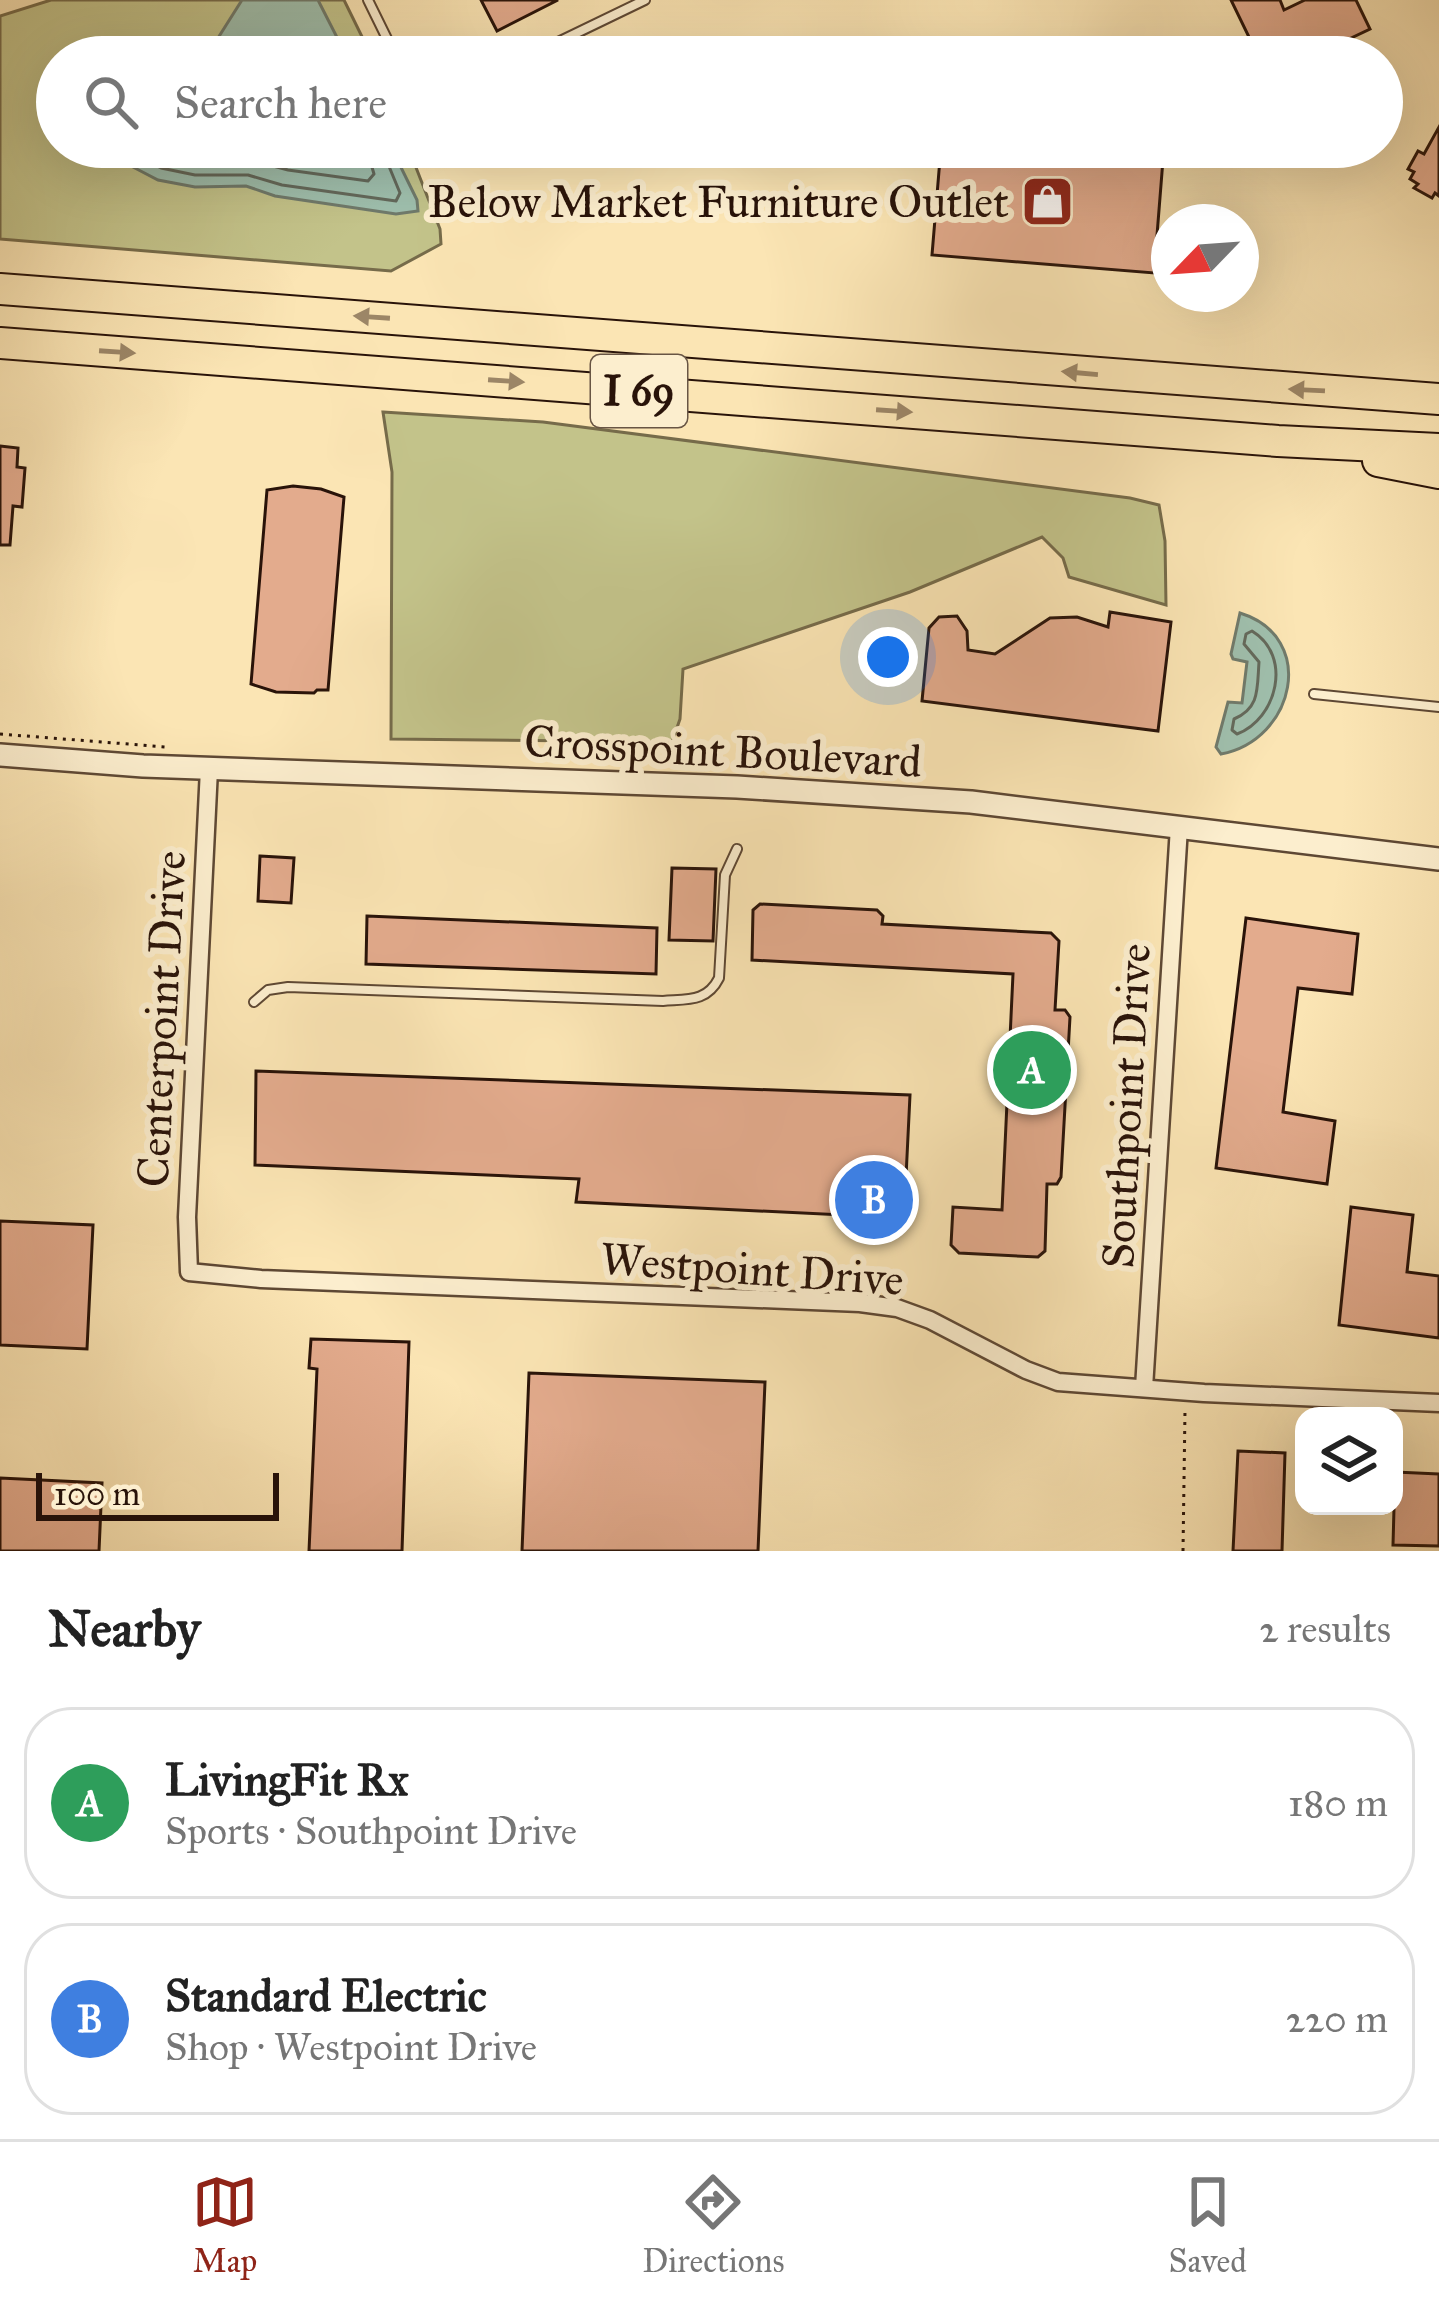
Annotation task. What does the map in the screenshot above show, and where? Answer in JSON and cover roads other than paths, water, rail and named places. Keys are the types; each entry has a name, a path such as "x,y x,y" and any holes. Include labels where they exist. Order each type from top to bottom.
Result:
{"highway":[{"name":"I 69","path":"0,289 1197,383 1432,397"},
{"name":"I 69","path":"0,343 1278,441 1439,449"},
{"path":"1278,441 1439,473"}],"street":[{"name":"Crosspoint Boulevard","path":"0,755 209,769 736,787 971,802 1439,859"},
{"name":"Centerpoint Drive","path":"189,1272 187,1217 209,769"},
{"name":"Southpoint Drive","path":"1144,1388 1179,827"},
{"name":"Westpoint Drive","path":"189,1272 860,1303 930,1319 1058,1382 1439,1403"}],"lane":[{"path":"368,0 386,36"},
{"path":"570,36 645,0"},
{"path":"1313,694 1439,707"},
{"path":"254,1002 268,990 288,987 663,1001 699,998 712,993 719,978 724,875 737,849"}],"water":[{"path":"242,0 318,0 336,36 219,36"},
{"path":"135,168 401,168 418,211 396,214 275,196 246,186 195,187 158,180"},
{"path":"1240,613 1265,625 1280,643 1288,664 1288,687 1266,729 1246,745 1221,754 1216,747 1228,702 1242,703 1247,662 1231,654"}],"place":[{"name":"Below Market Furniture Outlet","path":"1048,201"},
{"name":"LivingFit Rx","path":"1032,1070"},
{"name":"Standard Electric","path":"874,1200"}]}
